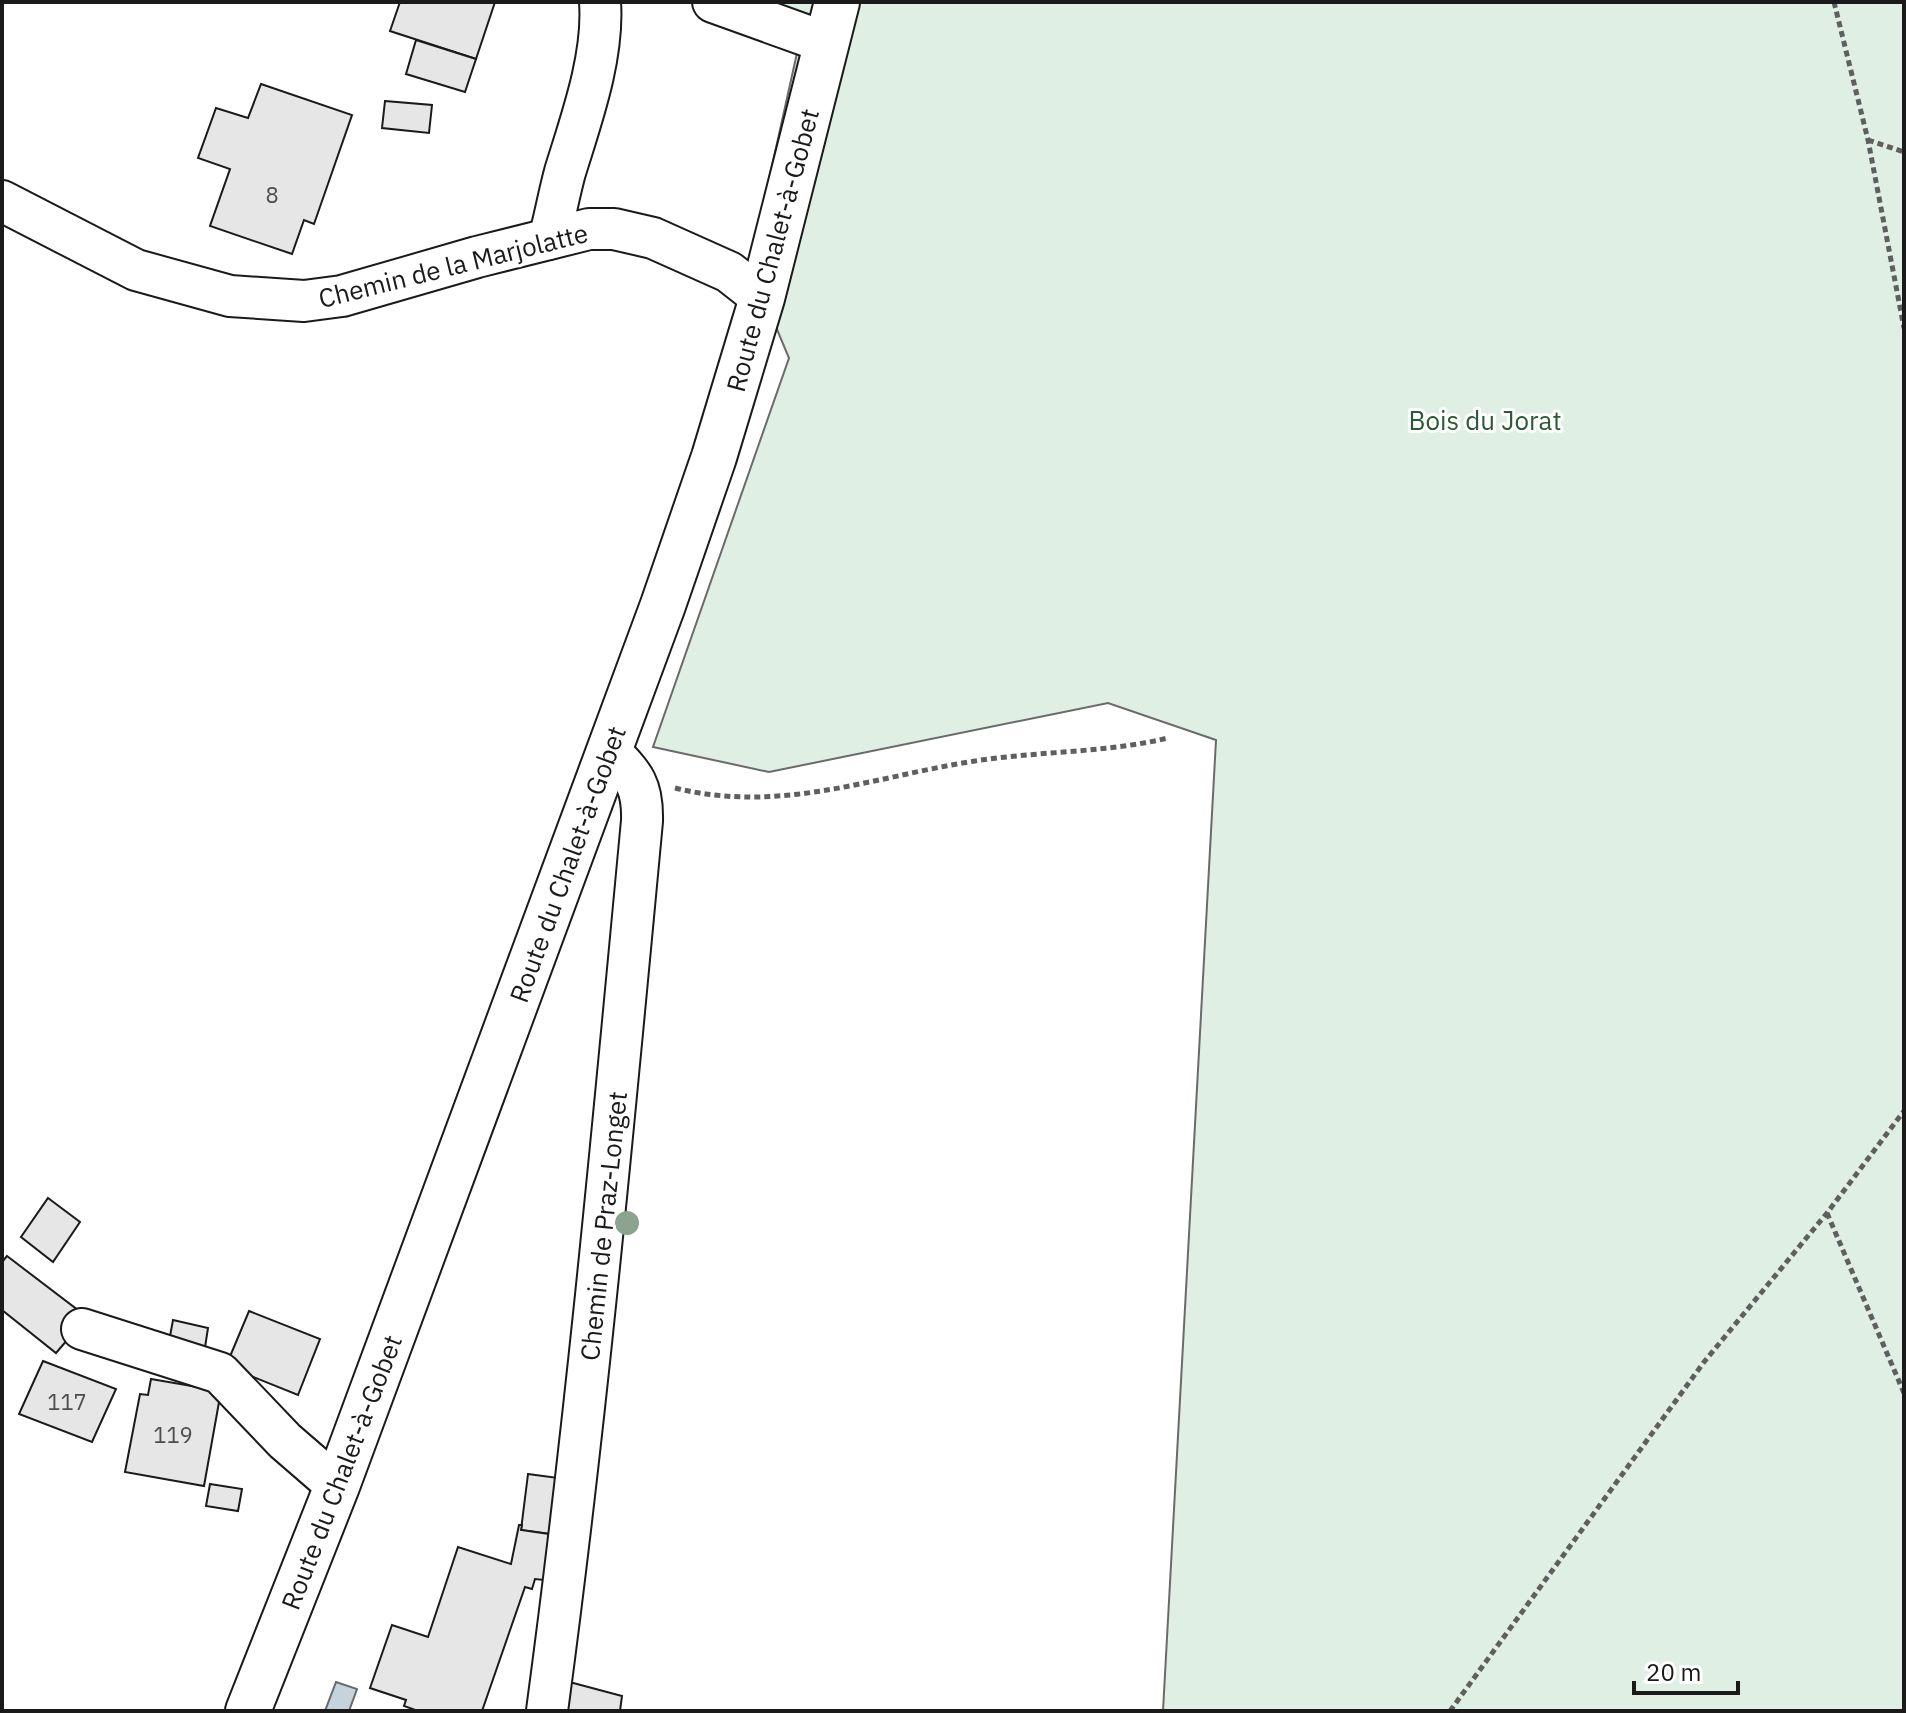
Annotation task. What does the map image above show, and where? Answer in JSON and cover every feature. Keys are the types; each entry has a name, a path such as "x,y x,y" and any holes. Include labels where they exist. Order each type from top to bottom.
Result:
{"main road":[{"name":"Route du Chalet-à-Gobet","path":"248,1711 623,764 762,298 832,23"}],"street":[{"path":"549,239 585,107 602,23 600,2"},
{"path":"713,2 832,23"},
{"name":"Chemin de la Marjolatte","path":"2,201 136,270 230,296 304,301 342,296 589,229 614,229 653,238 729,272 762,298"},
{"name":"Chemin de Praz-Longet","path":"547,1711 571,1535 606,1208 642,821 642,802 623,764"},
{"path":"82,1329 220,1373 285,1441 337,1486"}],"path":[{"path":"1834,2 1868,140 1904,328"},
{"path":"1868,140 1904,152"},
{"path":"623,764 701,794 738,798 777,797 828,791 973,761 1136,746 1168,738"},
{"path":"1450,1711 1704,1362 1827,1213 1904,1111"},
{"path":"1827,1213 1904,1393"}],"green space":[{"name":"Bois du Jorat","path":"748,2 1904,2 1904,1711 1163,1711 1216,740 1108,703 769,772 653,747 789,358 750,265 803,26"}],"shaded area":[{"path":"336,1682 357,1689 349,1711 325,1711"}],"building":[{"path":"400,2 495,2 476,59 390,31"},
{"path":"416,40 476,59 465,92 406,74"},
{"path":"261,84 352,115 314,224 304,220 292,254 210,226 230,169 198,158 216,108 248,118"},
{"path":"385,101 432,105 429,133 382,128"},
{"path":"48,1198 80,1222 53,1262 21,1237"},
{"path":"7,1256 87,1317 56,1353 2,1310 2,1262"},
{"path":"249,1311 320,1339 298,1395 226,1366"},
{"path":"173,1320 208,1328 204,1354 168,1347"},
{"path":"43,1361 116,1389 92,1442 19,1414"},
{"path":"151,1379 221,1391 204,1486 125,1472 140,1394 148,1395"},
{"path":"528,1474 566,1479 559,1535 521,1530"},
{"path":"210,1484 242,1489 238,1511 206,1506"},
{"path":"519,1525 522,1525 521,1530 549,1534 544,1580 535,1579 532,1589 525,1587 482,1711 418,1711 404,1706 406,1700 370,1688 392,1625 428,1637 458,1547 511,1564"},
{"path":"562,1680 622,1696 620,1711 559,1711"}]}
